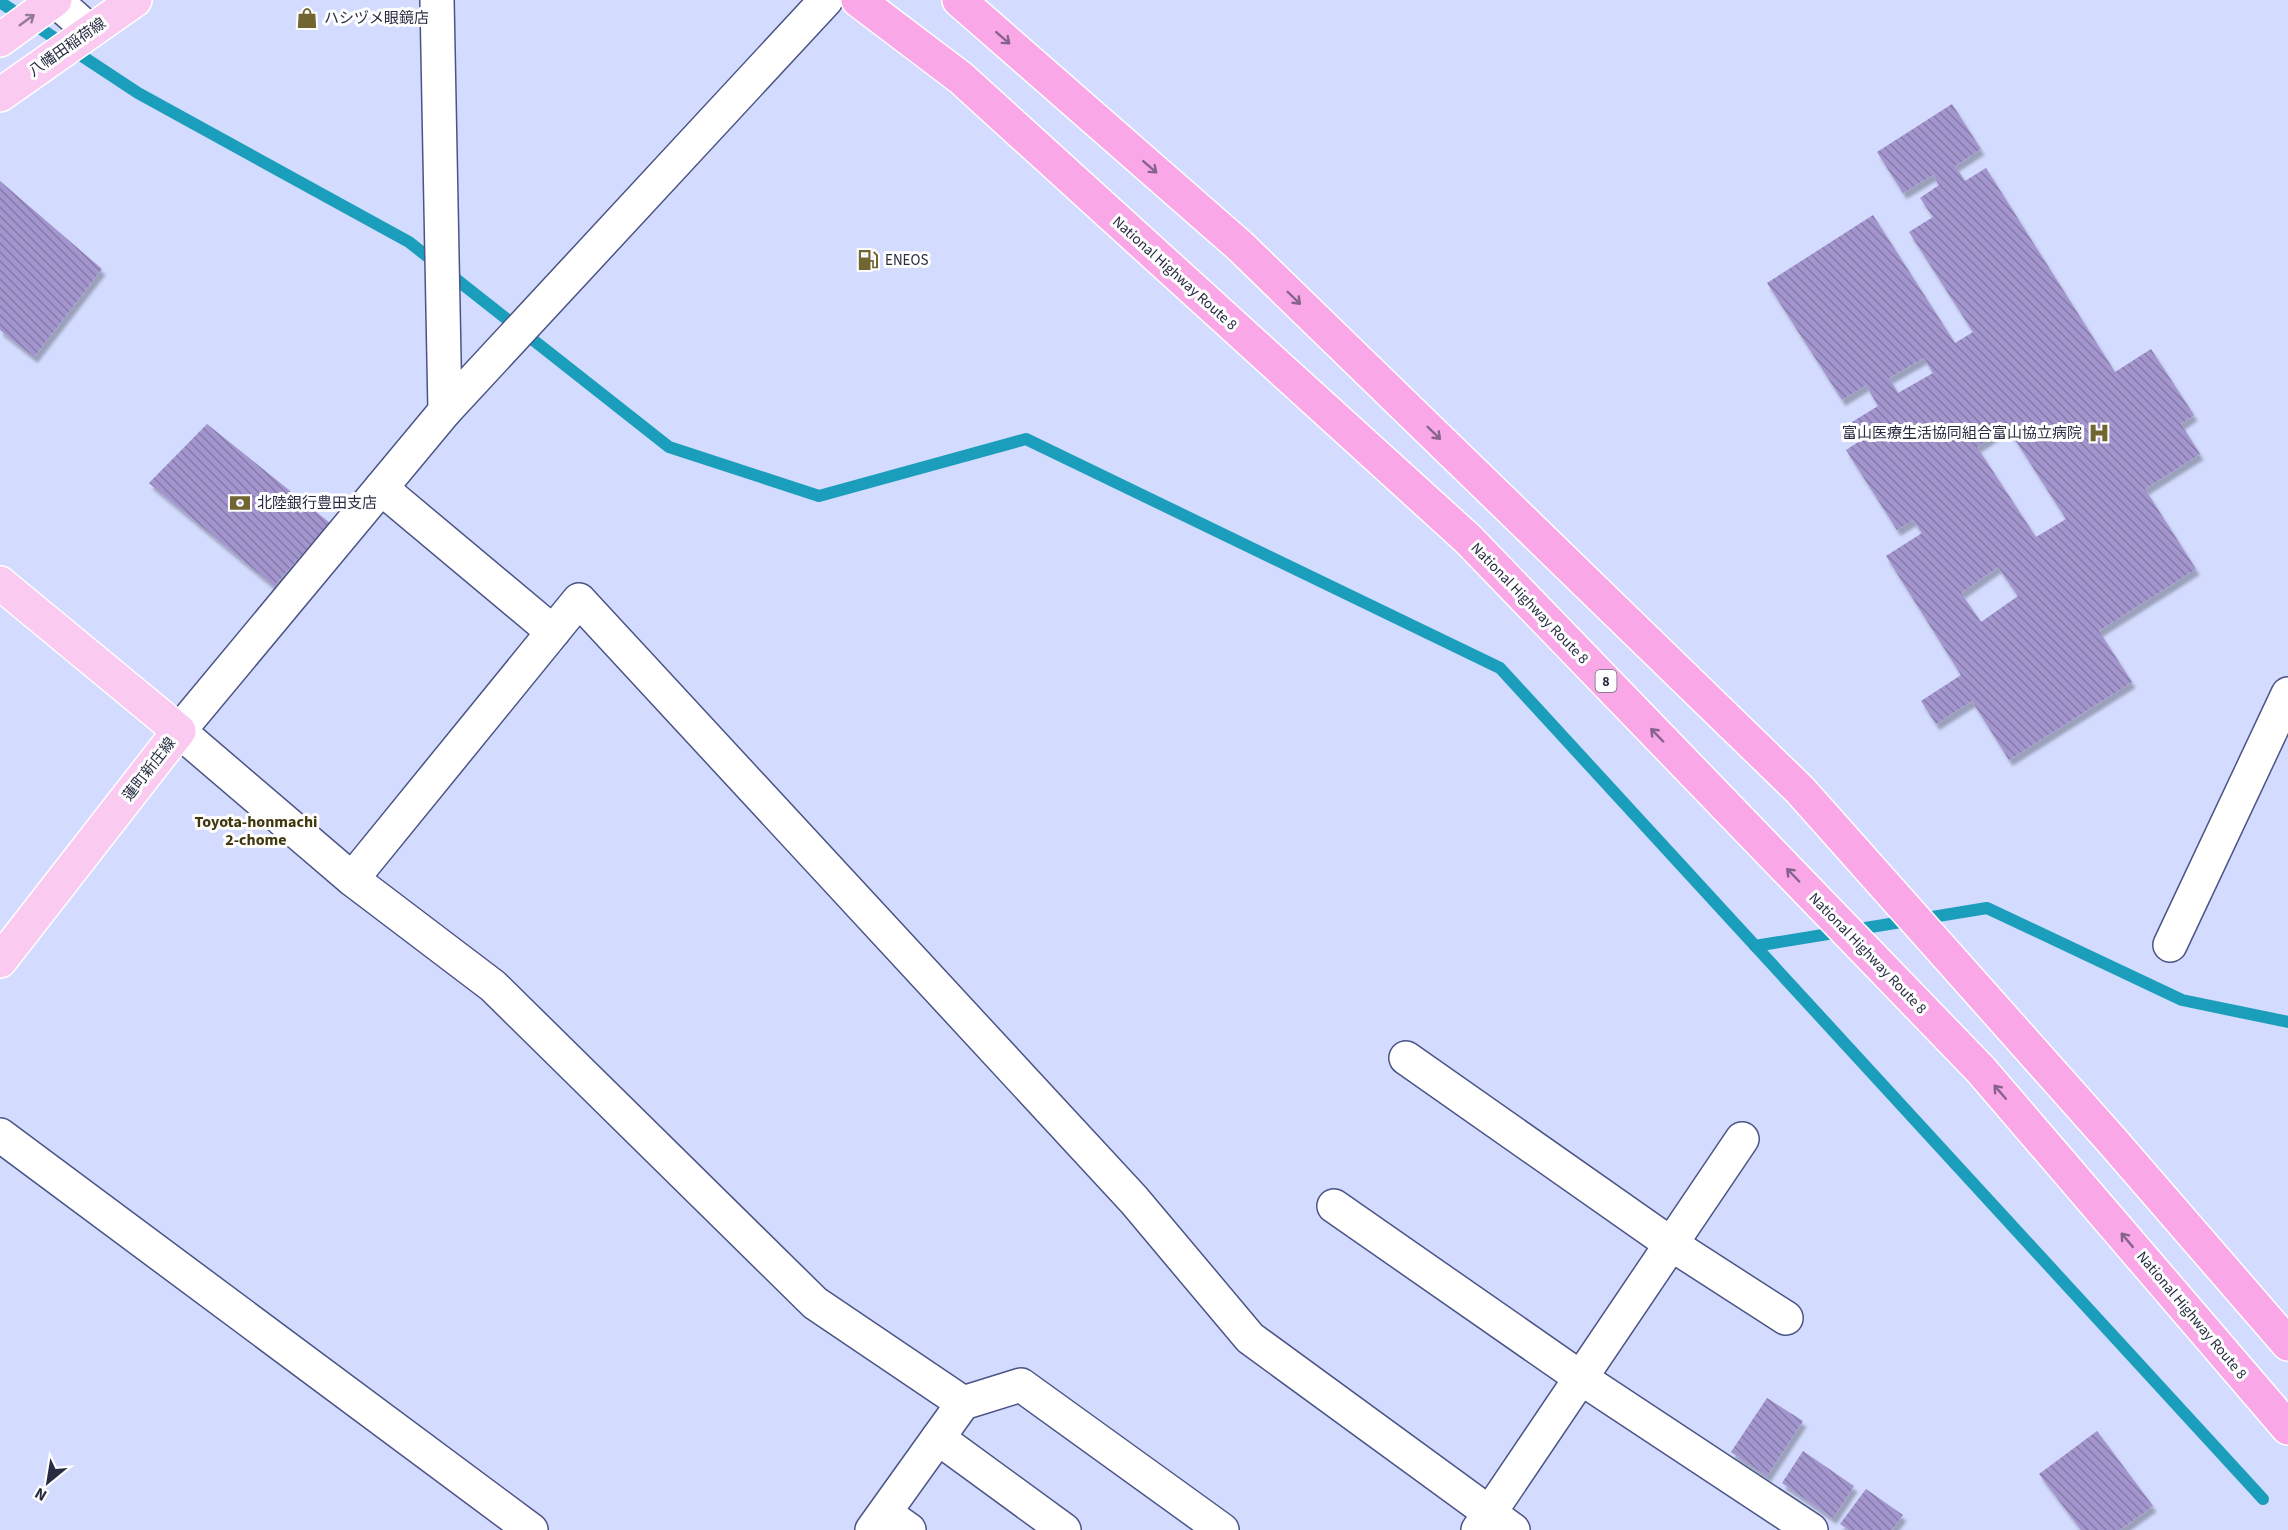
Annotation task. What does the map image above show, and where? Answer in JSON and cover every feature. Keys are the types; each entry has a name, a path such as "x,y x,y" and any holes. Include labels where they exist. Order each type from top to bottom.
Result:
{"highway":[{"name":"National Highway Route 8","path":"858,0 961,78 1468,538 1981,1070 2288,1428"},
{"path":"959,0 1240,246 1800,790 2114,1143 2288,1344"}],"main road":[{"path":"0,40 55,0"},
{"name":"八幡田稲荷線","path":"0,95 135,0"},
{"name":"蓮町新庄線","path":"0,583 179,731 0,961"}],"street":[{"path":"55,0 90,31"},
{"path":"437,0 445,411"},
{"path":"826,0 445,411 179,731 352,879 493,986 815,1303 963,1403"},
{"path":"381,488 552,632"},
{"path":"352,879 579,600 1134,1200 1250,1338 1494,1524 1581,1378 1742,1139"},
{"path":"2170,945 2288,694"},
{"path":"1406,1058 1671,1244 1786,1318"},
{"path":"0,1136 520,1527"},
{"path":"1334,1206 1581,1378 1811,1530"},
{"path":"889,1524 938,1438 963,1403 1021,1385 1222,1530"},
{"path":"938,1438 1064,1530"}],"building":[{"name":"富山医療生活協同組合富山協立病院","path":"1952,104 1981,149 1955,166 1965,181 1986,168 2115,372 2151,349 2194,415 2181,424 2200,454 2145,489 2196,569 2099,631 2132,682 2009,760 1972,701 1936,724 1921,701 1961,675 1886,556 1922,533 1913,520 1897,530 1846,450 1863,439 1852,422 1878,406 1866,385 1842,400 1767,283 1873,215 1955,343 1973,332 1909,232 1933,217 1920,198 1939,185 1933,175 1903,193 1877,152","holes":["1924,358 1933,373 1898,393 1889,378","2007,427 2066,519 2036,537 1977,447","1998,567 2018,596 1981,622 1961,593"]},
{"path":"0,181 102,269 34,357 0,330"},
{"name":"北陸銀行豊田支店","path":"207,424 330,523 274,586 149,483"},
{"path":"1767,1398 1803,1421 1767,1476 1731,1452"},
{"path":"2097,1431 2153,1506 2120,1530 2081,1530 2039,1474"},
{"path":"1803,1451 1854,1486 1833,1518 1782,1483"},
{"path":"1866,1489 1903,1515 1892,1530 1849,1530 1840,1524"}],"waterway":[{"path":"0,2 138,93 409,242 669,447 819,496 1026,439 1500,668 2263,1499"},
{"path":"1755,946 1987,908 2182,1000 2288,1022"}],"place":[{"name":"ハシヅメ眼鏡店","path":"307,18"},
{"name":"ENEOS","path":"868,260"},
{"name":"富山医療生活協同組合富山協立病院","path":"2099,433"},
{"name":"北陸銀行豊田支店","path":"240,503"}],"district":[{"name":"Toyota-honmachi 2-chome","path":"256,830"}]}
